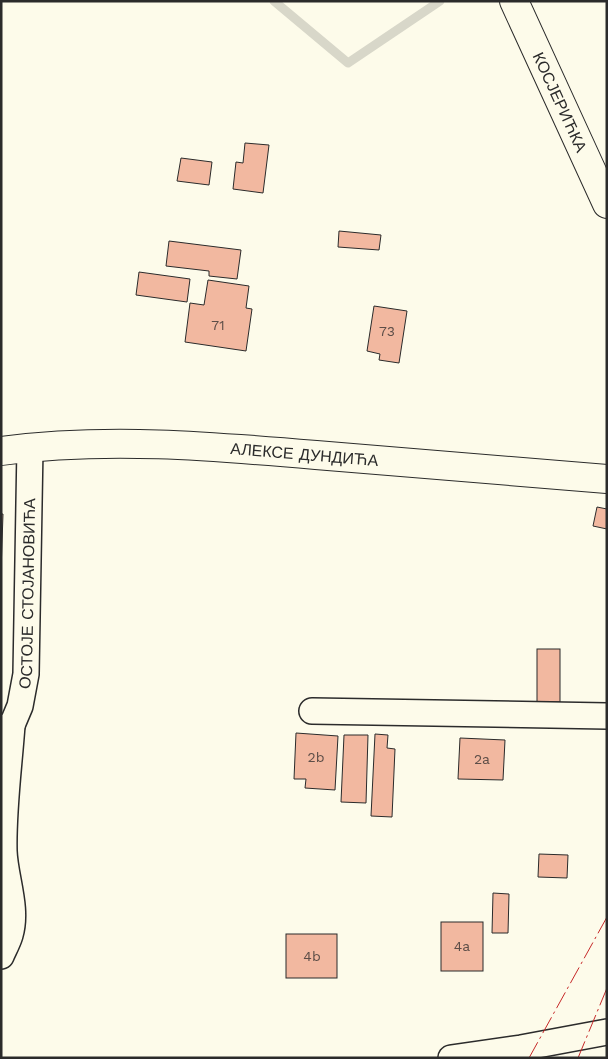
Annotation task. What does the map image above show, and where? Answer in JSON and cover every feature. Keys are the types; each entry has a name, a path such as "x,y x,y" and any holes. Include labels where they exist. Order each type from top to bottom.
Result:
{"street":[{"name":"КОСЈЕРИЋКА","path":"514,1 607,204"},
{"name":"АЛЕКСЕ ДУНДИЋА","path":"1,451 30,447 118,444 208,446 607,480"},
{"name":"ОСТОЈЕ СТОЈАНОВИЋА","path":"1,956 11,934 12,913 4,853 7,727 20,706 26,674 30,447"},
{"path":"312,711 607,716"},
{"path":"451,1058 521,1048 607,1032"}],"building":[{"path":"245,143 269,145 263,193 233,189 236,162 243,163"},
{"path":"181,158 212,162 209,185 177,181"},
{"path":"339,231 381,235 379,250 338,247"},
{"path":"169,241 241,250 237,279 209,276 209,271 166,266"},
{"path":"139,272 190,279 187,302 136,295"},
{"path":"208,280 249,286 246,308 252,309 246,351 185,342 190,303 204,305"},
{"path":"374,306 407,311 399,363 379,360 380,354 367,351"},
{"path":"597,507 607,509 607,529 593,526"},
{"path":"1,514 3,514 1,572"},
{"path":"537,649 560,649 560,702 537,702"},
{"path":"296,733 338,736 335,790 305,788 306,779 294,779"},
{"path":"375,734 388,735 387,748 395,749 392,817 371,816"},
{"path":"344,735 368,735 366,803 341,802"},
{"path":"460,738 505,740 503,780 458,779"},
{"path":"539,854 568,855 567,878 538,877"},
{"path":"493,893 509,894 508,933 492,933"},
{"path":"441,922 483,922 483,971 441,971"},
{"path":"286,934 337,934 337,978 286,978"}],"waterway":[{"path":"274,1 348,63 440,1"}],"power":[{"path":"529,1058 607,917"},
{"path":"578,1058 607,988"}]}
